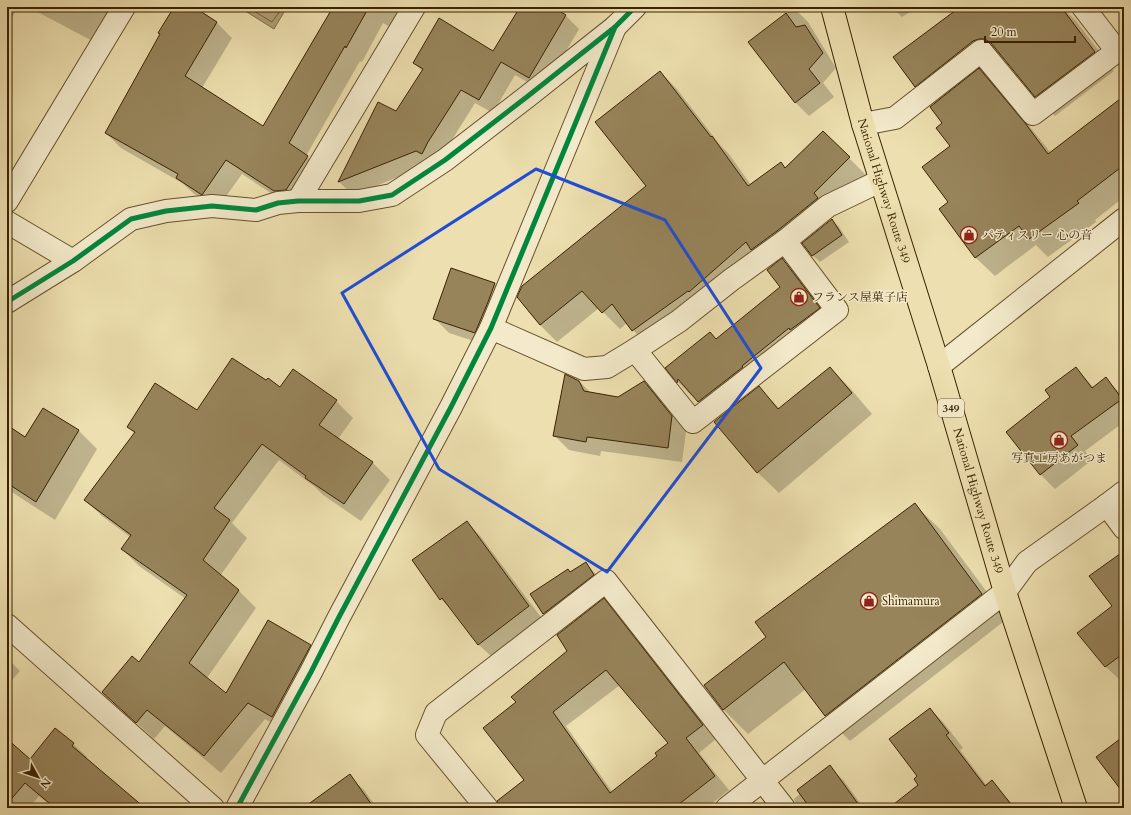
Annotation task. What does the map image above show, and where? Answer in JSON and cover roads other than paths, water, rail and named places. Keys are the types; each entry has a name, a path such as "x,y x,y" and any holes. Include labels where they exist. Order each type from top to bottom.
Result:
{"highway":[{"name":"National Highway Route 349","path":"832,7 863,124 939,366 1005,592 1076,808"}],"street":[{"path":"7,202 124,7"},
{"path":"298,201 414,7"},
{"path":"7,302 73,261 131,219 166,211 212,206 256,210 278,202 359,201 392,195 446,160 615,27 635,7"},
{"path":"863,124 895,118 981,51 1033,114 1120,56 1094,11"},
{"path":"237,808 311,672 492,328 615,27"},
{"path":"492,328 584,369 607,367 679,321 731,280 785,241 828,206 880,181"},
{"path":"939,366 1124,219"},
{"path":"7,222 73,261"},
{"path":"635,350 693,422 837,310 785,241"},
{"path":"727,808 1005,592 1028,562 1124,492"},
{"path":"1107,505 1124,528"},
{"path":"487,808 427,736 436,713 606,581 784,808"},
{"path":"7,625 213,808"}],"water":[{"path":"239,7 287,7 274,29"}],"place":[{"name":"パティスリー 心の音","path":"969,235"},
{"name":"フランス屋菓子店","path":"799,297"},
{"name":"写真工房あがつま","path":"1059,440"},
{"name":"Shimamura","path":"869,601"}]}
